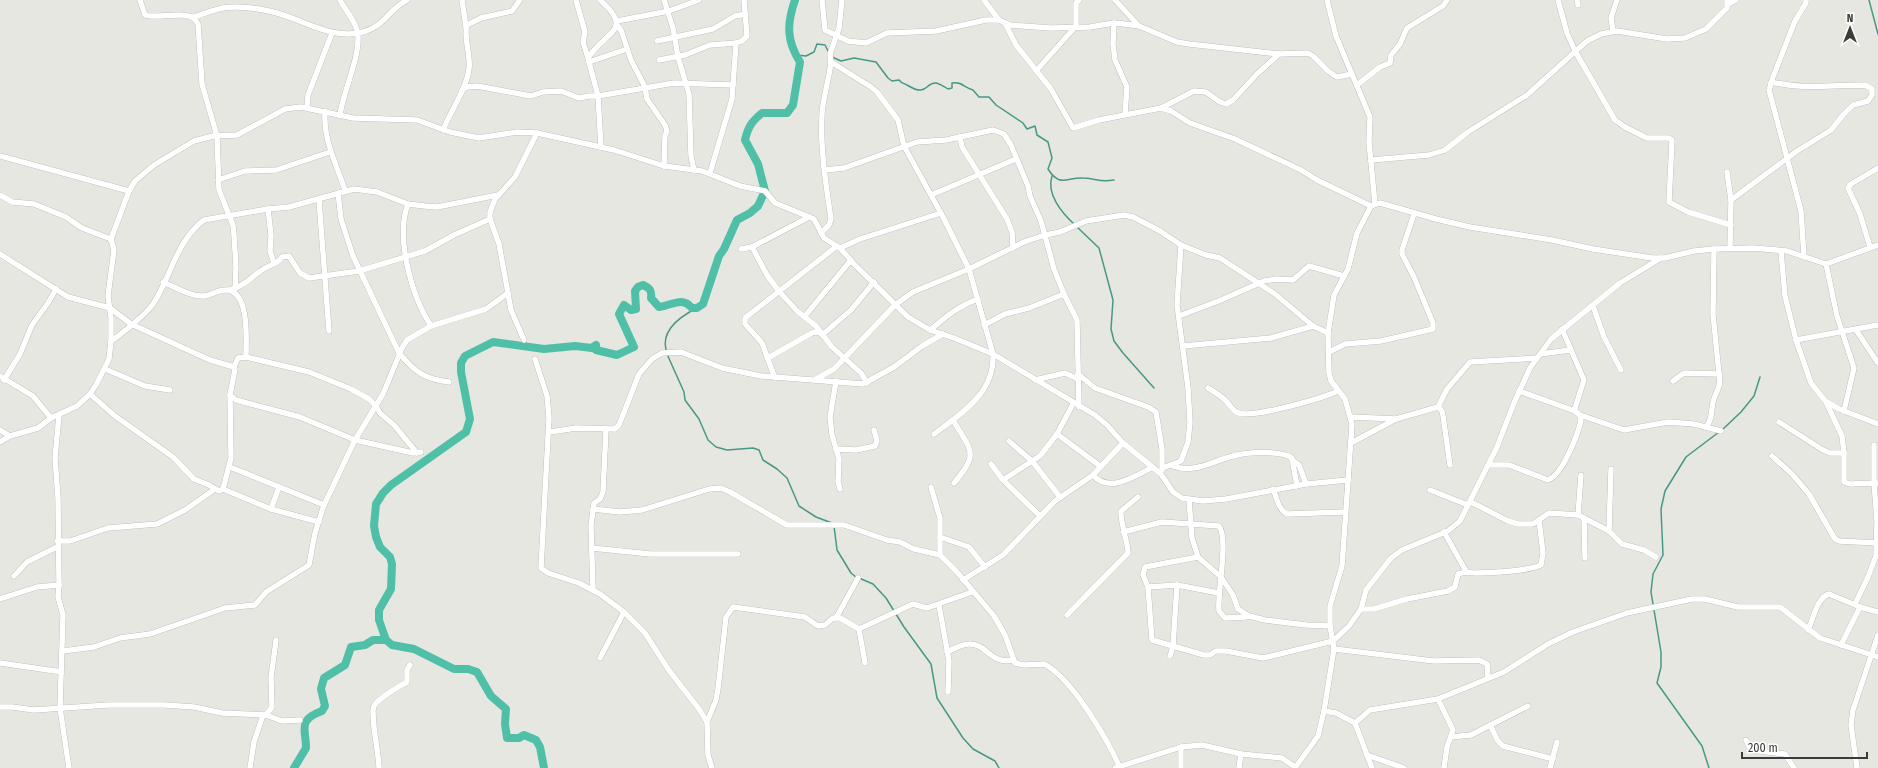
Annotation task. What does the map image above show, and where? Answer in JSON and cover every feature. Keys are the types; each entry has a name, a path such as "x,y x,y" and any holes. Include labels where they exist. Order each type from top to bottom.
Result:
{"street":[{"path":"140,0 145,15 150,17 188,15 193,17 198,24 204,96 217,136 218,180 222,198 233,225 236,255 232,289 240,300 246,318 246,357"},
{"path":"340,0 354,24 357,33 356,55 343,96 340,115"},
{"path":"193,17 223,8 268,11 299,20 332,33 357,33 371,29 383,23 399,5 407,0"},
{"path":"443,130 462,90 469,66 462,0"},
{"path":"466,27 472,21 512,11 520,0"},
{"path":"576,0 585,32 583,42 598,96 601,147"},
{"path":"600,0 610,9 621,30 640,80 645,87 649,103 665,125 667,131 665,136 664,166"},
{"path":"664,0 675,38 678,57 689,98 691,156 694,170"},
{"path":"589,60 617,23 668,11 699,0"},
{"path":"659,60 678,57 710,45 736,43 747,37 744,0"},
{"path":"822,0 824,28 828,32 853,42 866,43 887,33 936,31 986,20 999,20 1005,23 1051,28 1075,28 1114,23 1139,26 1177,42 1279,54 1310,54 1337,78 1352,74"},
{"path":"821,233 829,225 831,219 825,170 822,113 830,54 837,36 842,0"},
{"path":"984,0 999,20"},
{"path":"1036,72 1075,28 1077,23 1076,3 1079,0"},
{"path":"1115,0 1139,26"},
{"path":"593,509 620,512 642,510 709,489 721,488 756,506 787,525 844,525 887,540 900,542 914,549 940,555 963,580 1002,628 1012,660 1018,665 1044,664 1068,684 1090,713 1118,768 1181,747 1202,745 1241,754 1282,758 1295,768 1318,736 1324,711 1334,649 1330,626 1330,606 1342,566 1352,432 1351,417 1345,399 1338,391 1329,374 1328,333 1332,303 1348,269 1357,233 1373,205 1369,142 1370,117 1333,28 1327,0"},
{"path":"1357,85 1380,67 1390,63 1391,55 1400,44 1407,28 1443,6 1447,0"},
{"path":"1558,0 1567,33 1575,51 1589,72 1611,114 1619,124 1647,138 1665,138 1672,140 1669,202 1688,212 1731,225"},
{"path":"1613,31 1611,18 1617,0"},
{"path":"1371,160 1429,155 1445,150 1468,132 1527,95 1549,77 1587,41 1613,31 1667,39 1685,38 1710,26 1725,11 1727,2 1736,0"},
{"path":"1804,257 1801,211 1770,95 1771,82 1795,21 1806,3 1806,0"},
{"path":"657,41 713,29 735,16 746,14"},
{"path":"1005,23 1016,45 1051,89 1064,109 1072,127 1125,114 1161,108 1196,90 1206,92 1220,102 1226,104 1232,100 1256,74 1279,54"},
{"path":"1114,23 1113,44 1115,60 1127,87 1125,114"},
{"path":"308,107 308,95 332,33"},
{"path":"710,173 727,119 733,85 736,43"},
{"path":"589,60 627,49"},
{"path":"830,62 877,92 898,120 904,146 941,213 969,269 978,299 993,354 993,368 980,395 967,410 934,434"},
{"path":"462,90 467,87 477,86 531,96 543,92 561,91 579,98 685,82 733,85"},
{"path":"1731,200 1787,159 1831,130 1853,105 1868,101 1872,95 1872,89 1865,85 1820,88 1771,82"},
{"path":"0,442 10,436 31,431 51,418 77,406 90,394 105,369 109,359 111,341 108,296 114,250 112,238 129,191 139,177 154,165 194,141 217,136 237,135 285,108 308,107 353,118 417,120 443,130 479,138 517,132 537,133 601,147 664,166 710,173 740,186 765,191 775,203 809,217 818,223 821,233 827,241 838,247 852,260 908,317 930,330 944,334 993,354 1107,425 1123,443 1153,467 1162,471 1181,461 1190,433 1188,388 1177,305 1181,245"},
{"path":"1161,108 1171,111 1190,122 1222,134 1301,170 1317,180 1373,205 1384,204 1414,214 1470,226 1552,240 1593,250 1662,258 1714,249 1730,248 1781,251 1826,264 1878,245"},
{"path":"325,111 325,132 330,152 345,190"},
{"path":"825,170 844,168 917,142 960,137 993,130 999,131 1008,139 1041,221 1064,294 1077,320 1078,377 1076,405 1057,434 1040,456 1003,480"},
{"path":"524,340 511,310 499,244 490,219 491,207 514,177 537,133"},
{"path":"960,137 962,147 1007,219 1012,232 1013,248"},
{"path":"218,180 245,171 276,170 330,152"},
{"path":"0,156 129,191"},
{"path":"931,195 1016,159"},
{"path":"1870,247 1860,214 1848,188 1851,184 1878,168"},
{"path":"1727,172 1731,200 1730,248"},
{"path":"111,341 152,304 182,246 197,225 210,219 289,207 319,200 345,190 354,189 371,190 408,204 437,207 498,196"},
{"path":"338,193 343,229 359,271 400,354 410,366 422,376 431,380 449,382"},
{"path":"0,195 12,202 34,204 66,217 82,228 112,238"},
{"path":"319,200 329,331"},
{"path":"408,204 405,213 405,258 418,300 431,326"},
{"path":"268,209 271,235 270,251 274,263"},
{"path":"776,378 758,337 744,321 745,318 778,290 838,247 941,213"},
{"path":"816,379 834,369 895,305 913,292 969,269 1045,234 1060,232 1086,221 1124,214 1160,231 1181,245 1206,255 1220,258 1274,294 1313,326 1328,333"},
{"path":"1329,352 1345,344 1381,342 1433,329 1433,323 1419,288 1402,254 1414,214"},
{"path":"741,249 752,247 809,217"},
{"path":"163,282 204,296 223,290 232,289 249,281 262,269 280,261 282,257 289,256 304,276 325,276 359,271 425,251 454,235 490,219"},
{"path":"752,247 767,275 778,290 797,311 805,316 843,358 861,373 867,382"},
{"path":"1706,426 1711,420 1713,402 1720,387 1713,314 1714,249"},
{"path":"1781,251 1785,296 1796,340 1811,383 1826,402 1842,436 1844,453 1844,482 1850,484 1876,483"},
{"path":"0,254 71,298 110,308 131,324 210,360 234,367"},
{"path":"1198,558 1145,568 1143,575 1148,588 1152,640 1204,655 1210,655 1216,651 1226,650 1263,658 1333,641 1349,626 1361,609 1366,590 1391,558 1402,550 1454,527 1470,504 1530,368 1550,339 1631,275 1662,258"},
{"path":"805,316 852,260"},
{"path":"1826,264 1837,316 1854,368 1844,411"},
{"path":"1179,316 1220,300 1257,283 1276,279 1293,280 1309,266 1344,276"},
{"path":"821,334 851,310 874,282"},
{"path":"51,418 33,396 2,378 20,354 32,325 48,304 56,289"},
{"path":"63,651 94,647 127,636 150,634 225,608 255,605 266,592 309,565 324,505 355,440 384,394 407,340 431,326 486,309 508,293"},
{"path":"984,325 1005,314 1036,306 1064,294"},
{"path":"930,330 956,309 978,299"},
{"path":"1593,306 1606,343 1621,370"},
{"path":"1796,340 1878,325"},
{"path":"1183,346 1270,338 1313,326"},
{"path":"1562,329 1584,380 1575,411"},
{"path":"1856,330 1878,363"},
{"path":"768,358 810,334 817,332 821,334"},
{"path":"550,432 576,428 615,430 619,425 639,374 652,358 662,353 681,352 722,368 776,378 816,379 857,384 867,382 894,368 922,346 944,334"},
{"path":"1351,443 1396,419 1438,407 1447,389 1470,362 1538,356 1570,350"},
{"path":"90,394 115,416 173,457 194,479 219,491 223,488 230,467 230,395 235,370 234,367 238,358 246,357 295,368 315,374 351,389 369,399 380,413 394,425 419,453 355,440 300,417 236,400 230,395"},
{"path":"535,359 547,396 550,432 540,568 548,574 569,579 593,589 624,612 646,633 668,668 707,722"},
{"path":"105,369 145,386 170,390"},
{"path":"1035,380 1065,373 1078,377 1095,388 1148,407 1156,412 1162,449 1162,471 1172,492 1182,498 1189,500 1226,499 1273,489 1348,480"},
{"path":"1673,380 1684,373 1719,374"},
{"path":"836,381 830,417 839,459 838,482 840,489"},
{"path":"1208,388 1222,397 1235,411 1246,414 1257,413 1315,400 1338,391"},
{"path":"1519,391 1575,411 1580,415 1624,430 1668,422 1706,426 1721,430"},
{"path":"1826,402 1844,411 1878,424"},
{"path":"1438,407 1442,411 1450,465"},
{"path":"1488,465 1509,465 1543,479 1551,479 1572,446 1581,421 1580,415"},
{"path":"58,416 55,458 58,498 58,596 63,615 60,716 69,768"},
{"path":"1351,417 1396,419"},
{"path":"953,420 971,454 970,462 966,470 954,483"},
{"path":"1779,422 1823,450 1830,453 1844,453"},
{"path":"0,430 10,436"},
{"path":"593,589 593,509 595,501 600,498 603,492 606,430"},
{"path":"836,449 856,450 875,446 877,442 874,430"},
{"path":"1057,434 1100,466"},
{"path":"1009,441 1032,461 1060,497"},
{"path":"963,580 1003,555 1060,497 1093,475 1123,443"},
{"path":"1841,645 1874,564 1877,543 1874,445"},
{"path":"1173,466 1181,468 1202,467 1234,455 1270,452 1290,456 1292,460 1299,465 1306,484"},
{"path":"1772,456 1792,474 1809,494 1835,539 1839,541 1877,543"},
{"path":"1292,460 1297,486"},
{"path":"991,464 1003,480 1040,516"},
{"path":"230,467 324,505"},
{"path":"1093,475 1100,482 1110,484 1129,480 1153,467"},
{"path":"1609,531 1611,469"},
{"path":"1578,515 1581,475"},
{"path":"271,509 279,486"},
{"path":"931,487 940,518 940,555"},
{"path":"223,488 271,509 319,522"},
{"path":"14,576 27,562 58,544 108,528 157,524 185,510 215,489"},
{"path":"1273,489 1279,507 1287,514 1345,512"},
{"path":"1430,490 1470,504 1508,522 1526,525 1539,520 1549,513 1578,515 1609,531 1622,544 1644,550 1656,557"},
{"path":"1067,615 1128,553 1123,532 1121,511 1138,497"},
{"path":"1189,500 1191,524 1198,558 1221,577 1233,595 1238,609 1246,615 1283,623 1330,626"},
{"path":"1584,518 1585,558"},
{"path":"1361,609 1374,610 1407,599 1448,591 1455,587 1458,574 1466,571 1476,573 1525,570 1541,565 1543,553 1539,520"},
{"path":"1123,532 1162,522 1216,525 1221,528 1219,611 1222,616 1231,618 1246,617"},
{"path":"1444,532 1466,571"},
{"path":"940,537 969,547 985,567"},
{"path":"592,548 650,554 738,554"},
{"path":"712,768 708,756 707,722 716,700 726,617 733,607 805,617 818,626 825,625 836,618 858,578"},
{"path":"0,599 37,587 59,585"},
{"path":"1148,588 1176,585 1219,593"},
{"path":"1170,656 1173,646 1176,585"},
{"path":"859,630 913,604 924,608 939,605 972,592"},
{"path":"1808,630 1819,603 1826,594 1834,595 1857,606 1878,612"},
{"path":"1355,723 1370,710 1438,699 1488,677 1504,672 1548,644 1573,632 1628,613 1692,598 1705,599 1738,607 1780,607 1820,638 1878,657"},
{"path":"939,605 949,668 948,692"},
{"path":"600,658 624,612"},
{"path":"836,618 859,630"},
{"path":"859,630 865,663"},
{"path":"1857,768 1851,724 1853,710 1878,635"},
{"path":"250,768 254,742 264,715 272,707 271,678 276,640"},
{"path":"947,652 964,645 973,645 999,660 1012,660"},
{"path":"1334,649 1429,660 1479,660 1487,664 1488,677"},
{"path":"0,663 62,672"},
{"path":"379,768 377,738 372,712 375,705 407,682 407,670 410,665"},
{"path":"1438,699 1450,721 1453,730 1447,747 1444,768"},
{"path":"0,707 12,707 26,710 166,705 194,707 217,712 264,715 282,721 300,720"},
{"path":"1451,737 1471,735 1528,706"},
{"path":"52,709 60,716"},
{"path":"1324,711 1336,713 1355,723 1372,768"},
{"path":"1490,725 1498,741 1503,746 1553,759"},
{"path":"1746,740 1753,750 1785,754 1794,768"},
{"path":"1550,768 1557,742"},
{"path":"1181,747 1181,768"},
{"path":"1239,768 1241,754"},
{"path":"1367,754 1404,768"}],"waterway":[{"path":"544,768 540,747 536,740 524,735 519,738 507,738 505,724 506,709 491,696 477,672 468,669 454,669 414,649 392,645 386,640 379,620 379,610 391,589 392,564 390,557 380,547 376,537 374,526 376,504 383,493 391,485 466,432 470,419 461,372 461,363 465,356 493,342 544,349 575,346 592,348 596,345 596,350 617,355 634,347 619,314 624,305 631,310 636,309 635,291 638,287 643,285 649,289 651,292 651,298 659,307 677,302 685,302 692,308 697,308 703,304 719,256 724,249 737,220 750,213 758,206 765,191 758,164 745,140 749,128 762,113 787,113 793,105 800,62 792,46 789,31 790,16 795,0"},
{"path":"1869,0 1878,34"},
{"path":"796,55 806,56 814,52 817,44 825,45 828,51"},
{"path":"832,57 841,61 854,58 876,62 892,81 899,80 914,89 923,90 932,83 938,83 948,89 952,88 952,83 960,84 973,90 979,97 989,97 996,105 1023,123 1027,129 1035,126 1037,135 1048,142 1052,158 1048,169 1056,178 1060,180 1077,178 1101,181 1114,180"},
{"path":"1052,176 1051,190 1056,203 1074,224"},
{"path":"1077,227 1099,248 1113,300 1111,329 1114,341 1154,388"},
{"path":"666,350 666,336 669,330 685,315 697,308"},
{"path":"667,354 684,392 685,400 699,419 708,440 716,447 727,450 753,448 759,450 763,460 787,478 799,506 816,517 832,523"},
{"path":"1722,430 1741,412 1754,396 1760,377"},
{"path":"1709,768 1702,746 1657,683 1661,667 1661,652 1651,592 1653,574 1663,555 1661,509 1665,491 1686,457 1719,432"},
{"path":"834,526 837,550 851,573 856,577"},
{"path":"859,578 873,584 886,598 904,627 931,664 937,698 963,738 973,749 995,761 999,768"},
{"path":"294,768 306,748 304,730 306,722 314,714 322,711 325,706 321,689 324,678 345,665 351,647 365,645 373,640 386,640"}]}
